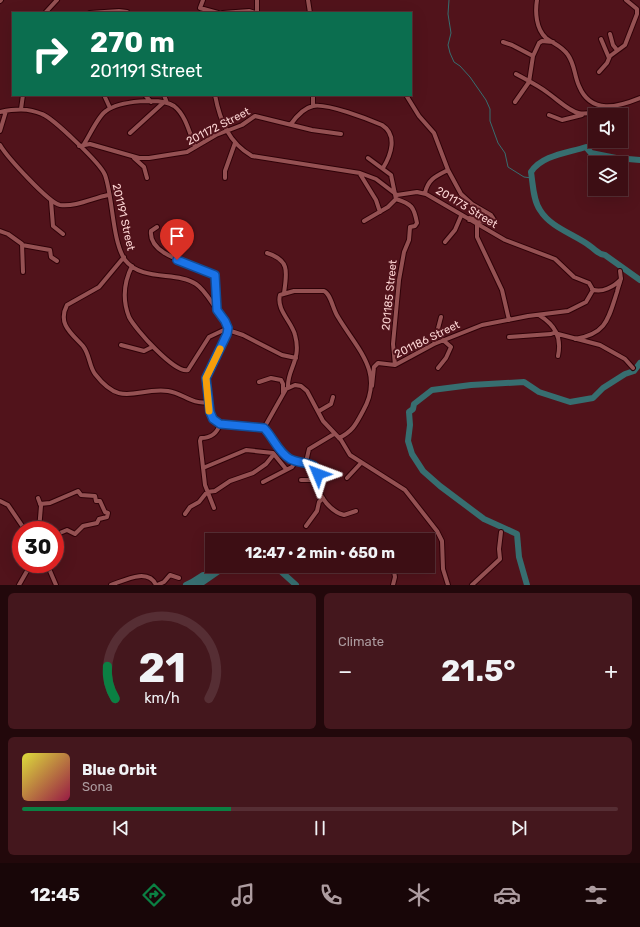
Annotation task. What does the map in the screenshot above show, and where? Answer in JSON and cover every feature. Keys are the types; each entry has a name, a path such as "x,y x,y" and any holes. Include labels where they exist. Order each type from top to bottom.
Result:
{"street":[{"path":"46,12 57,0"},
{"path":"203,0 200,8 214,12"},
{"path":"256,12 257,0"},
{"path":"308,0 310,12"},
{"path":"537,0 536,14 543,35 565,51 572,60 580,90 593,102 606,107"},
{"path":"599,72 609,58 624,45 638,12 637,9 626,0"},
{"path":"104,12 127,12"},
{"path":"236,12 252,12"},
{"path":"610,34 613,45 617,50"},
{"path":"601,39 609,58"},
{"path":"503,42 533,56"},
{"path":"515,102 529,82 533,56 540,42 554,42"},
{"path":"516,74 547,92 573,112 582,114"},
{"path":"21,109 23,96"},
{"path":"104,96 110,108"},
{"path":"146,96 151,102"},
{"path":"164,96 165,103"},
{"path":"215,96 226,132 244,152 257,158 360,173 376,179 395,194"},
{"path":"313,96 313,106"},
{"path":"407,96 419,116 434,133 448,170 461,194 472,204 491,215 495,221 488,223 472,218 469,218 469,220"},
{"path":"549,116 562,120 606,107 621,106 640,98"},
{"path":"79,146 84,144 105,112 110,108 131,101 165,103 175,107 181,115 195,147"},
{"path":"130,132 165,103"},
{"path":"291,124 303,111 313,106 334,108 385,127 392,142 392,148 383,168"},
{"name":"201191 Street","path":"0,112 21,109 47,116 79,146 104,172 108,195 124,257 132,266 148,274 195,284 217,310 225,321 228,329"},
{"path":"0,131 6,111"},
{"name":"201172 Street","path":"84,144 139,158 154,158 183,153 255,116 312,130 341,134"},
{"path":"225,178 225,171 229,165 235,143"},
{"path":"0,145 9,158 51,201 57,204 69,205 108,195"},
{"path":"130,156 144,167 147,178"},
{"path":"364,221 392,205 396,199 393,177 368,158"},
{"path":"425,193 429,182 439,173 448,170"},
{"path":"360,173 376,200 380,212"},
{"name":"201173 Street","path":"395,194 400,195 417,192 425,193 461,216 505,240 554,259 574,277 589,283 592,289"},
{"name":"201185 Street","path":"395,365 393,344 399,280 404,252 409,241 410,227 415,226 417,223 413,208 407,202 396,199"},
{"path":"51,201 53,226 64,234"},
{"path":"445,242 455,230 461,216"},
{"path":"477,225 477,235 506,301 509,320"},
{"path":"156,227 151,231 150,235 159,249 177,260 215,275 217,310"},
{"path":"0,231 19,241 22,245 50,250 51,256 57,261"},
{"path":"22,245 23,272"},
{"path":"264,428 288,387 288,382 298,352 295,334 280,305 280,296 284,293 286,272 284,265 278,258 267,253"},
{"path":"124,257 95,290 71,301 67,305 64,319 67,330 85,350 94,373 112,390 129,395 168,391 182,395 197,403 208,402"},
{"path":"132,266 124,288 126,305 132,321 148,339 152,347 177,368 187,371 190,369 209,337 228,329 282,355 296,358"},
{"path":"575,339 590,336 599,330 614,307 621,278 620,271"},
{"path":"592,289 600,290 614,286 621,278"},
{"name":"201186 Street","path":"372,386 375,365 380,363 395,365 434,344 476,327 509,320 563,312 580,306 588,300 592,289"},
{"path":"284,293 321,290 328,292 336,314 362,352 369,368 372,386 370,399 355,427 339,438"},
{"path":"539,315 551,325 557,333 559,344 558,356"},
{"path":"434,344 441,317"},
{"path":"228,329 207,375 208,402 212,417 220,424 264,428 284,453 296,461 306,462 317,470 318,487 323,498 331,508 340,515 349,515 356,511"},
{"path":"509,337 557,333 605,348 625,359 633,368"},
{"path":"438,368 446,358 451,347 443,340"},
{"path":"120,345 144,351 152,347"},
{"path":"259,382 271,378 281,380 283,384 283,394"},
{"path":"288,387 295,385 305,389 319,411 323,421 339,438 350,455 405,490 437,531 442,541 443,569 448,585"},
{"path":"319,411 331,404 333,397"},
{"path":"214,508 207,492 200,440 214,435 220,424"},
{"path":"306,462 310,449 334,434"},
{"path":"203,468 244,451 274,454 286,469"},
{"path":"185,514 190,507 199,502 207,492 215,491 230,481 253,474 266,464 274,454"},
{"path":"263,482 293,465 296,461"},
{"path":"347,478 361,463"},
{"path":"301,480 317,480"},
{"path":"40,504 50,503 78,491 81,495 95,496 96,501 100,501 105,512 108,513 107,517 99,519 97,523 83,526 75,534 67,530 64,531"},
{"path":"38,498 40,504 39,521"},
{"path":"306,526 316,511 319,502 323,498"},
{"path":"0,501 8,505 19,521"},
{"path":"472,585 500,559 500,532"},
{"path":"19,585 26,573"},
{"path":"51,573 56,585"},
{"path":"393,585 394,573"},
{"path":"111,585 142,576 151,579 156,585 164,582 170,576 179,578"}],"waterway":[{"path":"449,0 448,14 451,33 448,45 454,62 470,77 486,100 490,109 490,121 498,143 505,153 508,167 524,177 532,178"},
{"path":"640,160 616,158 591,153 586,147 548,158 536,166 531,172 536,202 540,210 550,222 592,247 598,253 605,255 640,280"},
{"path":"527,585 519,557 517,534 484,519 440,486 423,471 412,454 408,441 410,425 409,412 413,409 414,404 432,390 471,385 524,382 539,392 570,402 593,398 603,388 625,374 634,371 640,363"},
{"path":"186,585 192,582 203,582 216,573"},
{"path":"283,573 296,585"},
{"path":"192,582 203,575 209,576"}],"slow traffic":[{"path":"209,411 206,378 220,349"}],"route":[{"path":"177,260 215,275 217,310 228,328 227,334 206,378 207,395 210,412 213,419 220,424 264,428 287,457 294,461 306,462 314,466 318,474"}]}
